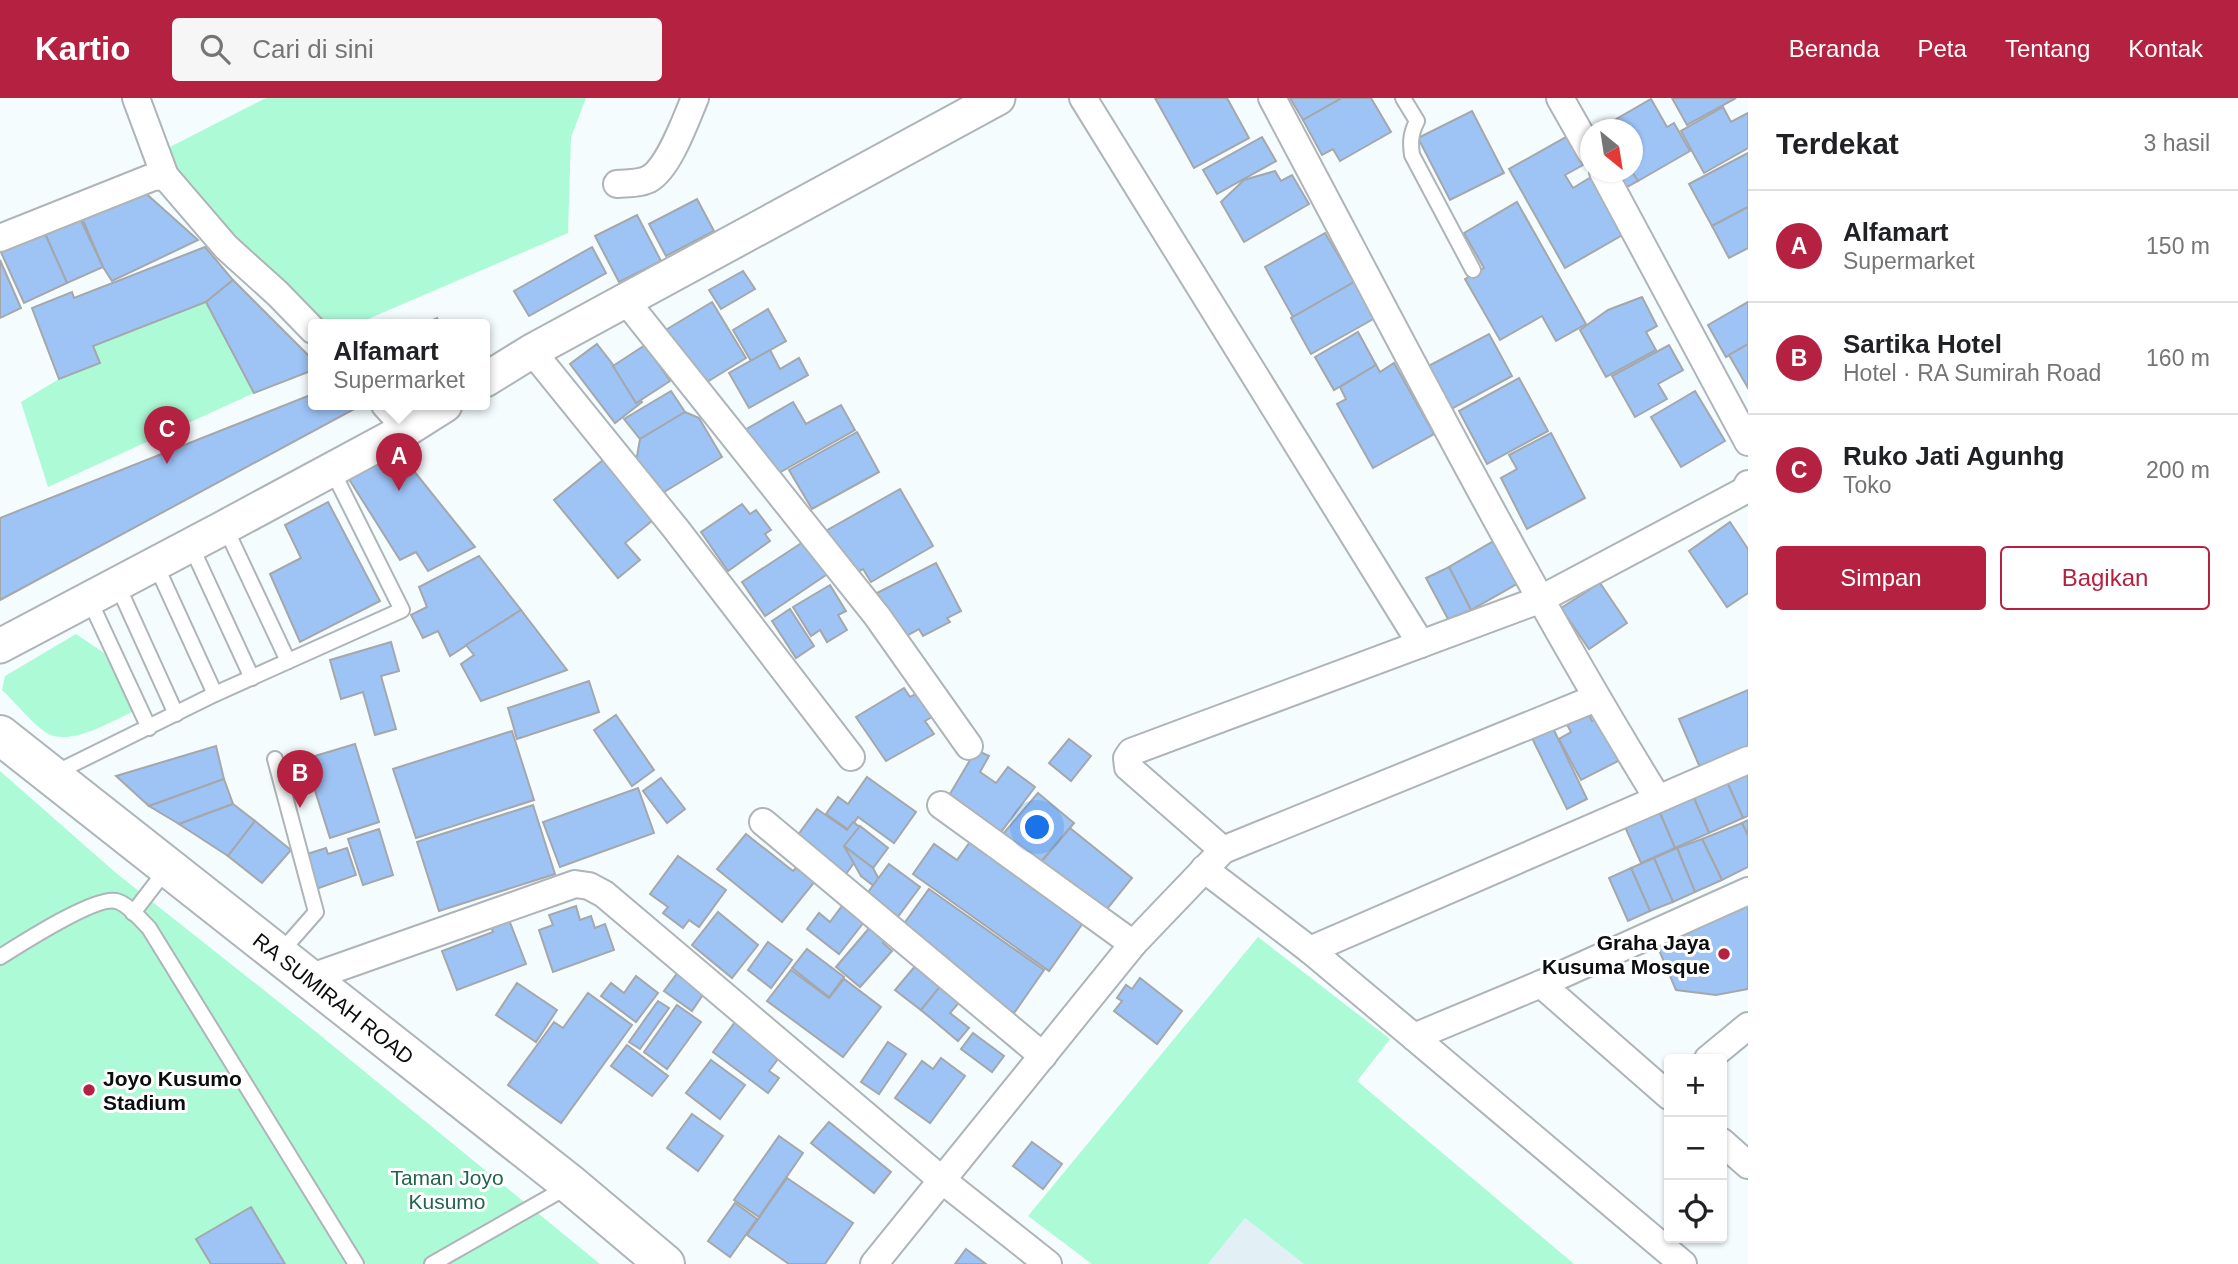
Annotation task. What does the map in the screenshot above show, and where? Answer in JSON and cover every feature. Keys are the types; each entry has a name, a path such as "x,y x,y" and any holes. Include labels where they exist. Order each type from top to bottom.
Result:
{"main road":[{"name":"RA SUMIRAH ROAD","path":"0,735 571,1185 665,1264"}],"street":[{"path":"136,98 165,176 226,247 308,325"},
{"path":"617,184 640,183 652,178 661,168 695,98"},
{"path":"490,377 532,351 998,98"},
{"path":"1083,98 1421,644"},
{"path":"1272,98 1539,600 1658,799"},
{"path":"1560,98 1580,132"},
{"path":"0,238 153,177 165,176"},
{"path":"1608,182 1748,442"},
{"path":"625,301 877,616 969,746"},
{"path":"532,351 676,529 851,757"},
{"path":"0,646 331,469 396,417 425,410"},
{"path":"1223,850 1128,767 1127,758 1131,752 1539,600 1744,491 1748,484"},
{"path":"874,1264 1133,944 1223,850 1596,698"},
{"path":"1310,950 1748,760"},
{"path":"942,805 1133,944"},
{"path":"763,822 1043,1055"},
{"path":"1203,869 1310,950 1684,1264"},
{"path":"309,978 575,884 589,886 604,894 942,1180 1048,1264"},
{"path":"1414,1037 1541,984 1748,891"},
{"path":"1541,984 1664,1090"},
{"path":"1715,1054 1748,1026"},
{"path":"1727,1146 1748,1165"}],"lane":[{"path":"1403,98 1417,121 1410,143 1412,155 1473,270"},
{"path":"51,775 215,694 402,610 331,469"},
{"path":"225,527 288,661"},
{"path":"190,544 252,678"},
{"path":"155,563 215,694"},
{"path":"102,591 176,714"},
{"path":"102,591 149,728"},
{"path":"275,759 316,912 279,954"},
{"path":"133,913 169,867"},
{"path":"0,957 81,910 107,900 118,901 133,913 149,928 356,1264"},
{"path":"432,1264 571,1185"}],"shaded area":[{"path":"1245,1218 1304,1264 1208,1264"}],"green space":[{"path":"266,98 586,98 571,137 568,233 368,319 310,319 170,171 162,151"},
{"path":"206,302 254,393 48,487 21,402 59,379 99,364 93,346"},
{"path":"76,634 104,653 132,712 89,732 65,737 54,736 39,728 2,690 5,676"},
{"name":"Taman Joyo Kusumo","path":"0,771 116,873 299,1018 600,1264 0,1264"},
{"path":"1258,937 1390,1039 1357,1081 1574,1264 1304,1264 1245,1218 1208,1264 1092,1264 1028,1216"}],"building":[{"path":"1155,98 1227,98 1249,138 1194,168"},
{"path":"1290,98 1342,98 1303,120"},
{"path":"1342,98 1371,98 1391,132 1340,161 1333,149 1322,155 1303,120"},
{"path":"1672,98 1736,98 1687,125"},
{"path":"1651,99 1667,127 1674,123 1690,151 1643,178 1643,119 1616,119"},
{"path":"1723,107 1731,122 1748,113 1748,148 1704,173 1681,131"},
{"path":"1472,111 1504,173 1450,200 1418,138"},
{"path":"1575,132 1580,142 1580,167 1565,175 1573,188 1583,182 1596,182 1626,233 1565,268 1509,169"},
{"path":"1262,137 1276,161 1217,194 1203,170"},
{"path":"1748,153 1748,207 1712,226 1689,184"},
{"path":"1275,171 1281,181 1292,175 1309,204 1244,242 1221,202 1244,180"},
{"path":"1612,182 1636,182 1618,192"},
{"path":"142,190 198,240 112,281 103,267 82,218"},
{"path":"697,199 714,231 666,256 649,224"},
{"path":"1517,202 1586,324 1556,341 1542,316 1500,340 1465,279 1484,268 1464,233"},
{"path":"1748,207 1748,248 1729,258 1712,226"},
{"path":"77,212 103,267 67,283 42,227"},
{"path":"637,215 661,261 619,282 595,236"},
{"path":"42,227 67,283 24,303 0,250"},
{"path":"1325,233 1354,282 1293,317 1265,267"},
{"path":"205,247 233,280 206,302 93,346 100,363 59,379 32,308 72,292 74,298"},
{"path":"592,247 606,273 529,316 514,291"},
{"path":"0,260 21,308 0,318"},
{"path":"743,271 755,289 721,309 709,290"},
{"path":"233,280 308,355 308,372 254,393 206,302"},
{"path":"1356,281 1377,317 1311,354 1291,318"},
{"path":"1642,297 1657,326 1646,332 1656,350 1606,377 1580,330 1608,310"},
{"path":"712,302 746,358 699,387 664,331"},
{"path":"1748,302 1748,344 1726,357 1708,325"},
{"path":"768,309 786,341 751,361 733,330"},
{"path":"1358,332 1376,365 1334,390 1315,357"},
{"path":"1489,334 1512,376 1444,413 1421,370"},
{"path":"597,344 642,402 615,423 570,364"},
{"path":"1748,344 1748,388 1729,355"},
{"path":"645,345 670,381 636,403 613,366"},
{"path":"1669,345 1683,370 1658,384 1667,399 1635,417 1612,376"},
{"path":"770,350 780,369 799,358 808,375 749,408 729,373"},
{"path":"1394,363 1434,434 1373,468 1337,404 1346,399 1340,387 1376,365 1380,372"},
{"path":"1519,378 1548,431 1487,464 1459,411"},
{"path":"671,391 685,412 640,439 624,419"},
{"path":"1695,391 1725,441 1681,467 1651,417"},
{"path":"308,396 308,410 352,410 0,600 0,518"},
{"path":"793,402 806,424 841,405 855,430 770,478 743,431"},
{"path":"685,412 699,418 722,457 659,495 636,462 640,439"},
{"path":"857,432 879,472 812,509 789,470"},
{"path":"1551,433 1585,498 1527,529 1501,478 1517,469 1509,455"},
{"path":"393,445 475,547 428,571 416,552 400,560 347,476"},
{"path":"608,456 653,520 625,543 640,560 618,578 554,500"},
{"path":"900,489 933,546 871,582 863,569 848,577 822,533"},
{"path":"328,502 380,601 300,642 270,574 301,558 285,525"},
{"path":"742,504 750,514 756,510 771,530 765,534 770,541 728,571 701,532"},
{"path":"1730,522 1748,549 1748,593 1727,607 1689,551"},
{"path":"1499,538 1522,581 1471,610 1449,567"},
{"path":"806,540 829,573 765,616 742,582"},
{"path":"479,556 521,610 450,656 438,631 423,638 411,615 427,607 419,587"},
{"path":"936,563 961,611 947,618 950,622 923,636 919,629 899,640 875,594"},
{"path":"1449,567 1471,610 1448,619 1426,578"},
{"path":"1600,583 1627,623 1589,649 1561,608"},
{"path":"830,585 846,611 838,615 847,630 827,642 820,630 811,636 793,607"},
{"path":"790,609 814,646 796,658 772,621"},
{"path":"521,610 567,670 481,701 461,664 474,655 466,645"},
{"path":"391,642 399,671 381,676 396,729 375,735 363,692 341,699 330,660"},
{"path":"589,681 599,712 517,739 508,708"},
{"path":"904,688 910,697 924,689 939,713 925,721 934,734 886,761 856,717"},
{"path":"1748,690 1748,752 1702,772 1679,719"},
{"path":"1586,708 1592,721 1599,717 1622,759 1581,780 1559,739 1571,732 1564,719"},
{"path":"616,715 654,770 632,786 594,730"},
{"path":"1550,722 1587,799 1567,809 1529,732"},
{"path":"512,731 534,800 416,838 393,769"},
{"path":"1069,739 1091,756 1071,781 1049,763"},
{"path":"355,744 379,822 330,838 305,759"},
{"path":"216,746 224,779 149,806 116,776"},
{"path":"976,750 989,756 980,772 996,783 1008,767 1035,787 998,836 947,799"},
{"path":"1748,764 1748,816 1743,818 1724,775"},
{"path":"1724,775 1743,818 1709,833 1690,789"},
{"path":"867,777 916,812 894,843 858,817 849,830 826,814 838,797 848,804"},
{"path":"661,778 685,809 667,823 643,791"},
{"path":"224,779 233,804 179,824 149,806"},
{"path":"638,788 654,833 560,867 543,822"},
{"path":"1690,789 1709,833 1675,848 1656,804"},
{"path":"1038,793 1074,823 1039,864 1003,834"},
{"path":"233,804 255,821 228,856 179,824"},
{"path":"1656,804 1675,848 1641,863 1622,820"},
{"path":"533,805 555,874 439,911 417,842"},
{"path":"817,809 847,830 853,822 873,837 846,874 795,839"},
{"path":"1748,820 1748,836 1742,823"},
{"path":"255,821 291,850 262,883 228,856"},
{"path":"1742,823 1748,836 1748,867 1722,880 1702,839"},
{"path":"860,826 888,848 873,868 844,846"},
{"path":"1070,828 1132,878 1103,914 1042,861"},
{"path":"379,829 393,875 363,885 348,839"},
{"path":"746,834 793,871 798,866 816,880 782,922 717,869"},
{"path":"1702,839 1722,880 1695,892 1677,848"},
{"path":"970,842 1083,923 1049,971 913,874 934,844 957,860"},
{"path":"844,846 873,868 889,898 861,876"},
{"path":"326,848 328,854 347,848 356,875 316,889 304,855"},
{"path":"1677,848 1695,892 1673,902 1654,858"},
{"path":"678,856 726,890 699,927 689,920 683,928 663,913 668,907 650,894"},
{"path":"1654,858 1673,902 1650,911 1631,868"},
{"path":"889,864 920,887 894,922 863,899"},
{"path":"1631,868 1650,911 1628,921 1609,878"},
{"path":"929,889 1044,970 1014,1013 898,932"},
{"path":"1748,895 1748,989 1716,995 1676,990 1653,936"},
{"path":"576,906 580,920 591,916 595,928 605,924 614,950 553,972 539,930 553,925 549,915"},
{"path":"842,906 864,922 839,954 807,929 819,913 830,922"},
{"path":"506,912 526,964 457,990 442,951 493,932 488,919"},
{"path":"718,912 758,945 732,978 692,945"},
{"path":"871,926 887,939 883,943 892,951 860,987 836,967"},
{"path":"768,942 792,960 771,988 748,970"},
{"path":"807,949 844,977 829,997 792,968"},
{"path":"921,959 946,980 921,1010 895,990"},
{"path":"791,970 829,998 844,979 881,1007 843,1057 767,1001"},
{"path":"679,971 706,990 692,1011 664,991"},
{"path":"636,976 658,993 636,1022 601,996 611,983 624,993"},
{"path":"1140,978 1182,1011 1157,1044 1114,1011 1122,1001 1117,998 1126,985 1132,989"},
{"path":"517,983 557,1010 536,1042 496,1015"},
{"path":"942,984 961,1000 950,1013 969,1028 958,1041 921,1010"},
{"path":"588,993 632,1025 561,1123 508,1085 554,1022 563,1028"},
{"path":"658,1001 669,1008 640,1049 629,1042"},
{"path":"677,1005 701,1022 667,1069 644,1052"},
{"path":"738,1018 784,1051 769,1071 779,1078 768,1093 713,1052"},
{"path":"973,1033 1004,1056 992,1072 961,1049"},
{"path":"888,1042 906,1054 879,1094 861,1082"},
{"path":"627,1045 668,1076 652,1096 611,1066"},
{"path":"941,1058 965,1076 930,1123 895,1098 922,1061 933,1069"},
{"path":"711,1060 745,1085 720,1119 686,1093"},
{"path":"692,1114 723,1136 698,1171 667,1148"},
{"path":"829,1122 891,1172 874,1193 811,1143"},
{"path":"779,1136 803,1153 759,1217 734,1200"},
{"path":"1032,1142 1062,1164 1043,1189 1013,1166"},
{"path":"787,1178 853,1223 825,1264 789,1264 747,1235"},
{"path":"735,1203 757,1219 730,1257 708,1241"},
{"path":"251,1207 285,1264 211,1264 196,1239"},
{"path":"966,1249 986,1264 955,1264"}],"place":[{"name":"Ruko Jati Agunhg","path":"167,464"},
{"name":"Alfamart","path":"399,491"},
{"name":"Sartika Hotel","path":"300,808"},
{"name":"Graha Jaya Kusuma Mosque","path":"1724,954"},
{"name":"Joyo Kusumo Stadium","path":"89,1090"}]}
